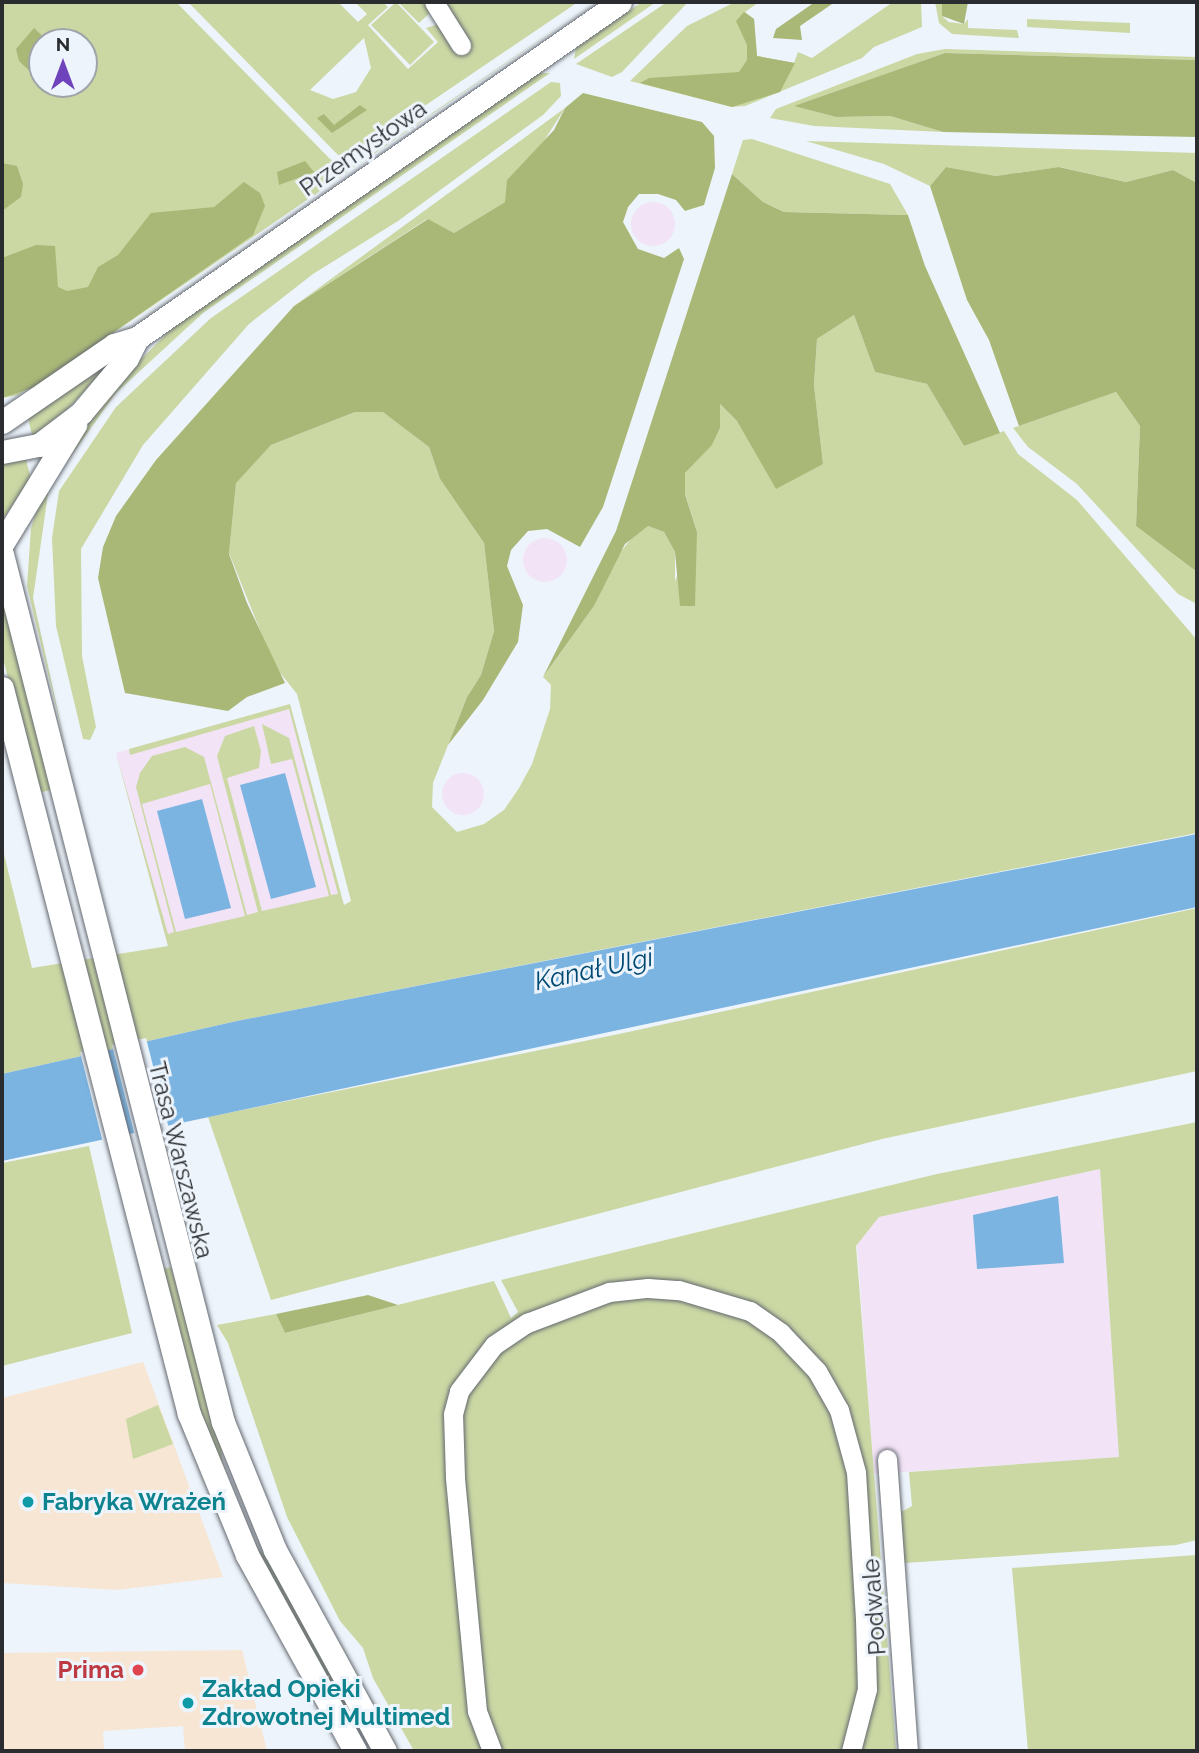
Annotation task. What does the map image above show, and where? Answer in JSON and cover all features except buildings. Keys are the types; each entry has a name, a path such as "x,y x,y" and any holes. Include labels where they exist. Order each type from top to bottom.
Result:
{"main road":[{"name":"Przemysłowa","path":"31,401 114,345 137,338 620,2"},
{"name":"Przemysłowa","path":"2,452 39,445 81,413 127,358 137,338"},
{"path":"2,408 31,401"},
{"path":"2,422 31,401"},
{"path":"2,544 81,413"},
{"name":"Trasa Warszawska","path":"2,554 219,1408 258,1512 306,1611 385,1751"},
{"path":"2,688 149,1270 185,1401 219,1495 260,1581 355,1751"}],"street":[{"path":"434,2 461,45"},
{"path":"492,1751 477,1711 460,1533 453,1438 459,1391 494,1345 527,1323 609,1292 648,1287 680,1290 750,1311 781,1333 817,1371 839,1410 856,1472 865,1619 867,1689 851,1751"},
{"name":"Podwale","path":"887,1459 908,1751"}],"shaded area":[{"path":"653,202 669,208 675,224 669,240 653,246 637,240 631,224 637,208"},
{"path":"545,538 561,544 567,560 561,576 545,582 529,576 523,560 529,544"},
{"path":"290,704 344,906 168,947 116,753"},
{"path":"463,773 478,779 484,794 478,809 463,815 448,809 442,794 448,779"},
{"path":"1100,1169 1119,1457 874,1474 857,1245 879,1217"},
{"path":"143,1362 223,1577 117,1590 2,1583 2,1398"},
{"path":"242,1650 267,1751 185,1751 183,1726 103,1731 104,1751 2,1751 2,1653"}],"green space":[{"path":"2,2 176,2 330,159 347,167 356,165 595,2 87,351 18,395 2,398"},
{"path":"188,2 338,2 358,22 367,14 355,2 383,2 388,7 368,25 408,69 438,42 426,28 439,24 438,2 578,2 348,158 338,155","holes":["364,38 371,68 356,92 333,99 310,90"]},
{"path":"396,2 434,42 410,65 371,25"},
{"path":"398,2 429,2 431,12 419,23"},
{"path":"642,2 656,2 574,59 576,48"},
{"path":"667,2 688,2 622,72 612,77 576,64"},
{"path":"735,2 759,2 745,12 754,19 757,56 794,63 798,52 812,58 893,2 921,2 922,27 874,47 862,58 745,106 732,107 630,81 687,26"},
{"path":"815,2 835,2 800,26 802,40 773,38 776,29"},
{"path":"935,2 942,2 942,16 949,22 964,24 968,19 968,28 1017,30 1019,38 952,34 939,23"},
{"path":"942,2 968,2 964,24 942,16"},
{"path":"744,12 754,19 757,56 795,63 780,92 732,107 640,83 649,78 739,72 747,60 747,45 736,21"},
{"path":"1027,19 1130,23 1130,33 1027,27"},
{"path":"28,35 28,70 19,61 16,49"},
{"path":"945,49 1197,57 1197,60 945,53 795,106 836,117 890,116 943,132 814,126 770,118 776,109 917,54"},
{"path":"945,53 1197,60 1197,137 943,132 890,116 836,117 794,106"},
{"path":"539,73 550,73 203,313 116,393 56,477 49,477 112,389 171,329"},
{"path":"551,82 560,83 561,96 543,115 398,221 313,274 249,324 143,445 81,549 82,656 96,727 90,740 83,739 56,626 52,538 59,491 116,407 211,318"},
{"path":"583,93 702,122 714,136 715,168 704,205 685,211 676,200 658,194 639,194 628,207 623,222 638,249 664,258 679,248 684,259 603,507 580,547 547,529 528,531 511,550 507,566 523,605 518,642 483,700 448,745 467,697 481,675 494,631 484,543 440,479 429,447 383,412 355,412 271,445 236,483 229,554 247,603 285,683 247,697 228,711 125,693 98,578 103,547 116,516 156,460 294,306 428,219 454,233 505,202 507,180 554,130 565,108"},
{"path":"360,105 367,110 332,133 317,118 324,114 334,125"},
{"path":"565,108 505,202 454,233 427,219 294,306"},
{"path":"752,139 890,184 908,215 784,212 763,202 732,174 743,140"},
{"path":"806,141 1197,153 1197,183 1173,170 1126,182 1060,167 996,176 946,167 930,186 884,164"},
{"path":"305,161 314,172 279,185 277,172"},
{"path":"2,163 17,166 23,184 21,197 2,211"},
{"path":"946,167 996,176 1059,167 1126,182 1173,170 1197,183 1197,572 1136,526 1140,426 1116,392 1019,426 989,340 967,300 930,186"},
{"path":"732,174 763,202 784,212 908,215 925,266 1000,433 964,446 927,384 875,372 854,315 817,339 814,385 823,464 776,489 737,421 720,404 720,428 712,445 685,473 685,494 697,532 695,606 680,606 675,552 664,532 648,526 625,544 594,606 543,677 616,531"},
{"path":"244,182 260,193 265,206 253,235 35,387 2,398 2,258 36,245 55,246 58,287 67,291 88,287 98,267 118,255 151,213 214,207"},
{"path":"854,315 875,372 927,384 964,446 1004,431 1018,454 1077,500 1197,640 1197,833 237,1021 2,1074 2,846 32,968 168,946 116,753 168,934 174,932 136,787 140,773 152,756 185,747 204,757 247,915 258,912 217,756 225,736 254,726 261,751 259,768 227,778 262,911 329,896 292,759 271,764 262,724 289,738 331,895 338,894 289,709 130,755 129,749 290,704 344,905 351,901 297,694 274,665 229,553 236,482 271,445 355,412 384,412 429,447 440,479 484,543 494,631 481,675 467,697 433,783 432,807 457,832 484,824 504,810 519,788 532,764 550,709 551,685 543,677 594,606 614,561 636,532 648,526 664,532 675,552 675,581 697,532 685,493 685,473 712,444 720,428 720,404 737,421 823,464 814,385 817,339","holes":["210,784 245,916 176,932 142,804"]},
{"path":"120,353 64,413 33,439 27,414"},
{"path":"1116,392 1140,426 1136,526 1197,572 1197,604 1178,594 1077,484 1028,447 1013,428"},
{"path":"25,456 31,479 2,520 2,458"},
{"path":"44,488 48,494 33,598 66,748 27,586 31,528"},
{"path":"2,592 51,790 37,793 2,654"},
{"path":"1197,908 1197,1071 882,1139 271,1300 208,1117 619,1034"},
{"path":"1197,1122 1197,1540 1176,1545 904,1563 901,1512 912,1506 909,1472 1119,1457 1100,1169 879,1217 856,1246 896,1751 414,1751 373,1678 363,1648 340,1621 287,1517 228,1343 217,1325 276,1314 285,1333 494,1281 511,1318 518,1312 501,1280 937,1174"},
{"path":"89,1146 132,1333 2,1366 2,1163"},
{"path":"171,1267 221,1444 223,1467 208,1440 159,1270"},
{"path":"368,1295 398,1305 285,1333 276,1314"},
{"path":"158,1405 173,1444 133,1459 126,1419"},
{"path":"257,1548 269,1559 359,1724 352,1728"},
{"path":"1197,1555 1197,1751 1028,1751 1012,1568"}],"water":[{"path":"285,773 316,887 271,899 240,785"},
{"path":"202,799 231,908 185,919 157,811"},
{"name":"Kanał Ulgi","path":"1197,834 1197,907 2,1161 2,1074 237,1021"},
{"path":"1058,1196 1064,1263 977,1269 973,1215"}],"pier":[{"path":"146,1038 169,1129 135,1136 112,1045"},
{"path":"103,1047 126,1138 103,1143 80,1052"}],"place":[{"name":"Fabryka Wrażeń","path":"28,1502"},
{"name":"Prima","path":"138,1670"},
{"name":"Zakład Opieki Zdrowotnej Multimed","path":"188,1703"}]}
